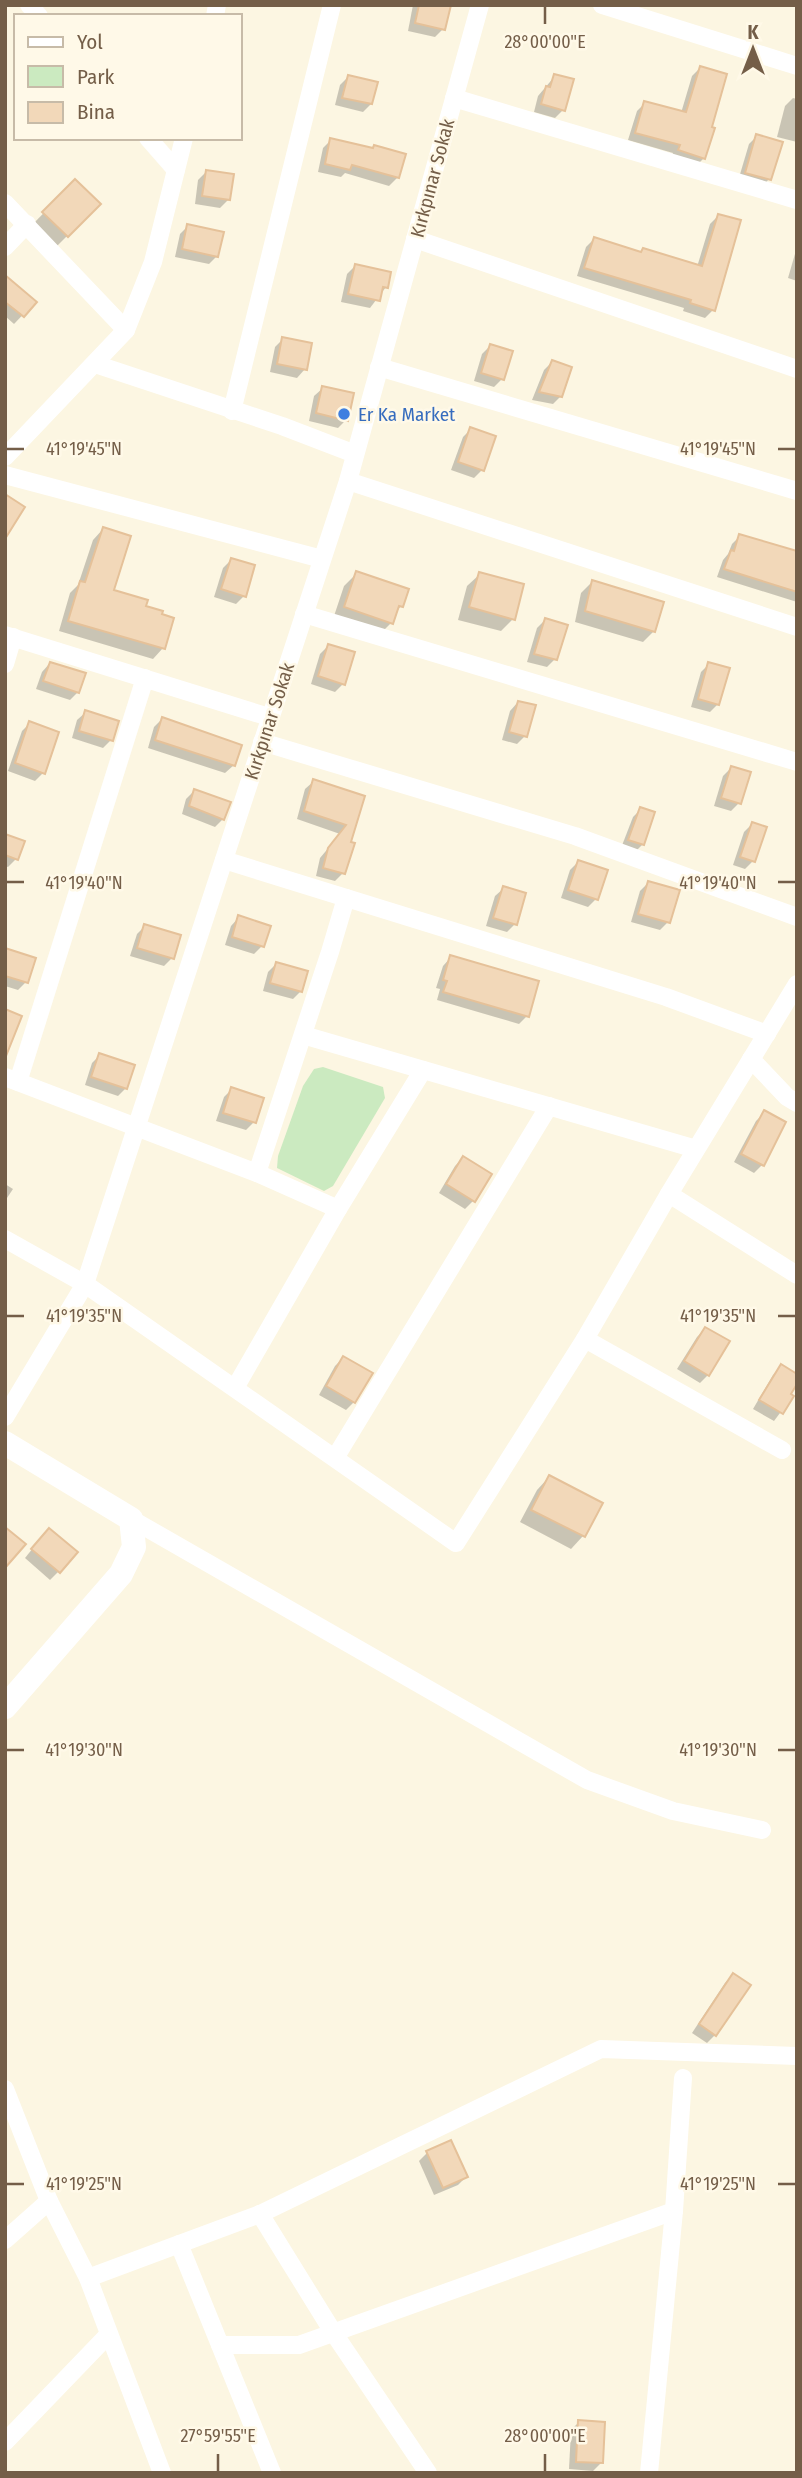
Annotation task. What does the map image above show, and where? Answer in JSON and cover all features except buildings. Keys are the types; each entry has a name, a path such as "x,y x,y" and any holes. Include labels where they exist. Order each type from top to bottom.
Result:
{"street":[{"path":"232,411 332,5"},
{"name":"Kırkpınar Sokak","path":"5,1417 85,1284 348,481 480,5"},
{"path":"602,5 797,66"},
{"path":"454,98 797,200"},
{"path":"150,140 176,170"},
{"path":"5,457 125,330 153,262 184,140"},
{"path":"5,203 125,330"},
{"path":"5,247 27,224"},
{"path":"415,239 797,369"},
{"path":"95,364 282,426 355,454"},
{"path":"379,367 797,491"},
{"path":"5,475 322,559"},
{"path":"348,481 797,627"},
{"path":"304,614 797,762"},
{"path":"5,664 9,636 269,717"},
{"path":"145,678 12,1080 257,1173 338,1209"},
{"path":"262,742 575,836 797,917"},
{"path":"224,860 666,997 767,1034"},
{"path":"257,1173 345,898"},
{"path":"5,1239 85,1284 456,1543 584,1339 797,984"},
{"path":"303,1034 696,1149"},
{"path":"751,1059 787,1097 797,1103"},
{"path":"235,1388 338,1209 424,1070"},
{"path":"335,1458 549,1106"},
{"path":"669,1194 797,1275"},
{"path":"584,1339 782,1450"},
{"path":"7,1447 587,1780 673,1811 762,1830"},
{"path":"5,1707 121,1574 134,1546 131,1519"},
{"path":"88,2278 260,2214 601,2049 797,2056"},
{"path":"649,2473 674,2211 683,2078"},
{"path":"5,2090 49,2201 88,2278 162,2473"},
{"path":"5,2241 49,2201"},
{"path":"220,2345 299,2345 674,2211"},
{"path":"260,2214 333,2332 428,2473"},
{"path":"178,2244 272,2473"},
{"path":"5,2442 109,2334"}],"green space":[{"path":"323,1067 383,1087 385,1098 333,1186 324,1191 277,1168 278,1156 303,1086 314,1069"}],"place":[{"name":"Er Ka Market","path":"344,414"}]}
